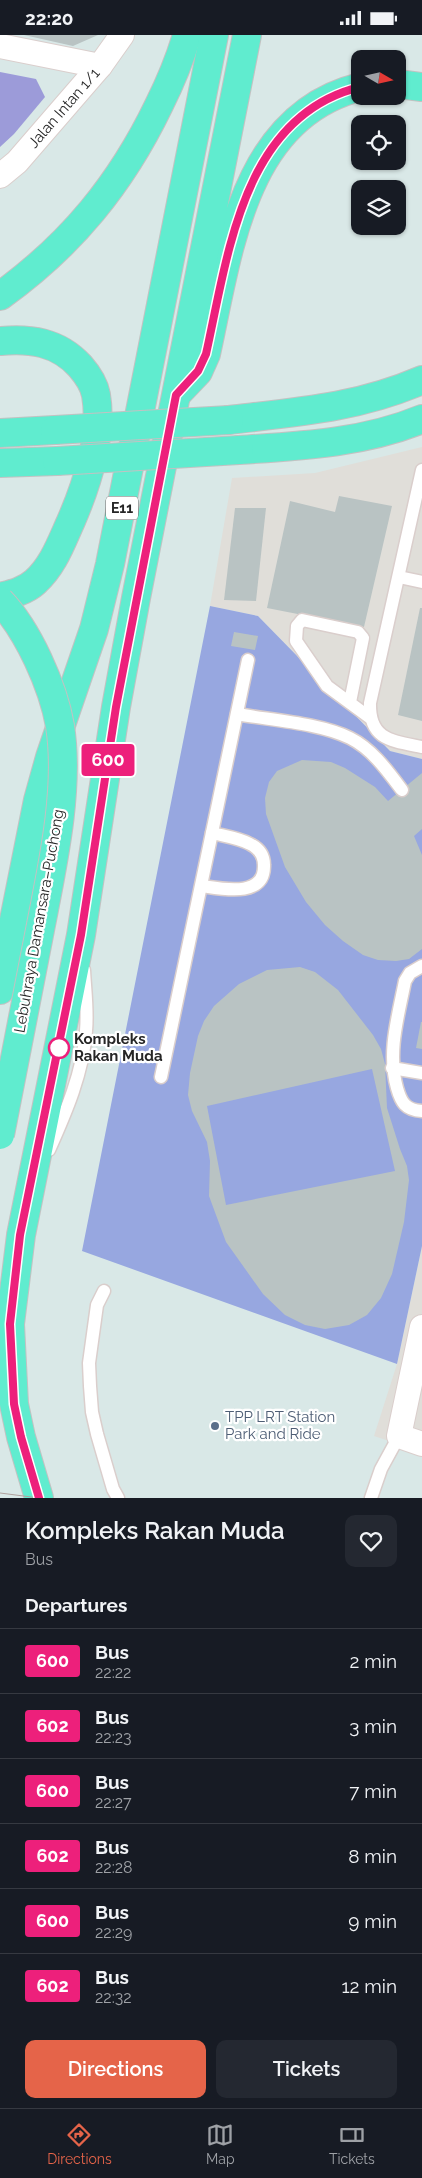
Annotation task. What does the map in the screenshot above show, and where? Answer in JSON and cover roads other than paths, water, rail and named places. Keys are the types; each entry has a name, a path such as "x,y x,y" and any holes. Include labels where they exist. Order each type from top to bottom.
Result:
{"highway":[{"path":"0,296 23,279 58,248 89,215 120,175 135,152 166,91 187,35"},
{"name":"E11","path":"1,977 38,800 50,757 94,629 107,579 214,35"},
{"name":"E11","path":"39,1498 21,1437 14,1404 10,1324 20,1235 31,1191 81,935 116,707 247,35"},
{"path":"406,85 422,87"},
{"path":"176,395 198,371 206,354 235,227 246,193 270,149 284,133 318,103 351,90"},
{"path":"0,341 35,340 63,351 75,361 92,382 96,395 97,409 93,451 82,495 55,557 33,584 0,599"},
{"path":"0,433 229,420 334,408 381,395 422,380"},
{"path":"0,463 319,444 393,429 422,419"},
{"name":"Lebuhraya Damansara–Puchong","path":"0,599 31,648 54,701 60,726 62,778 49,883 0,1135"}],"street":[{"name":"Jalan Intan 1/1","path":"0,176 17,162 100,66 122,35"},
{"path":"0,46 100,66"},
{"path":"422,1327 399,1436 422,1444"}],"lane":[{"path":"422,469 370,703 369,717 373,727 382,736 395,742 422,747"},
{"path":"399,577 422,582"},
{"path":"350,702 363,637 358,632 302,620 297,626 296,641 327,686 369,717"},
{"path":"161,1077 248,660"},
{"path":"237,714 321,729 350,738 372,754 402,789"},
{"path":"202,886 230,890 242,889 253,886 261,880 264,872 264,861 260,852 250,843 212,833"},
{"path":"422,966 410,973 405,981 392,1050 392,1068 403,1105 409,1109 422,1111"},
{"path":"392,1068 422,1073"},
{"path":"104,1291 98,1305 89,1363 92,1412 118,1498"},
{"path":"371,1498 381,1469 399,1436"}],"tram line":[{"path":"0,1493 39,1498"}],"place":[{"name":"Kompleks Rakan Muda","path":"59,1048"},
{"name":"TPP LRT Station Park and Ride","path":"215,1426"}]}
